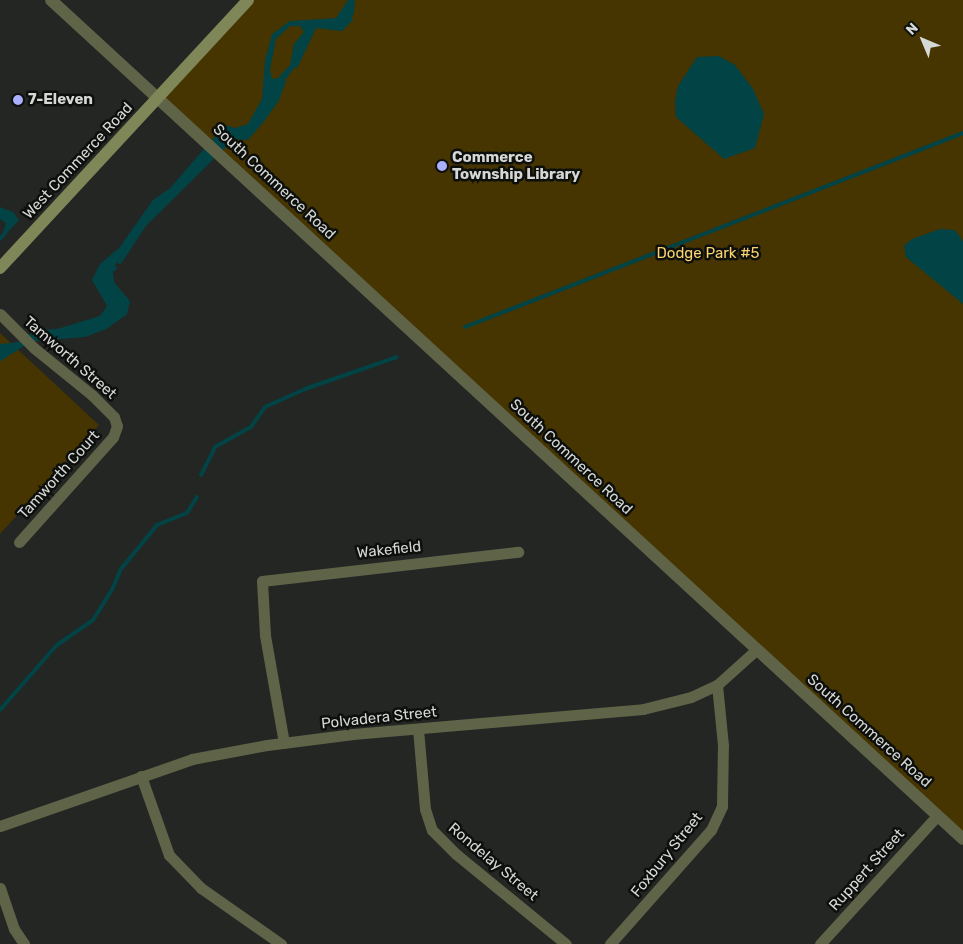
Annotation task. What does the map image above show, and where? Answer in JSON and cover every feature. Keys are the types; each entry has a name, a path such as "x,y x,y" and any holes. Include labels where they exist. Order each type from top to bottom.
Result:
{"main road":[{"name":"West Commerce Road","path":"0,268 248,0"}],"street":[{"name":"South Commerce Road","path":"51,0 159,97 432,351 963,839"},
{"name":"Tamworth Street","path":"0,314 32,347 92,395 114,417 117,426"},
{"name":"Tamworth Court","path":"19,542 112,437 117,426"},
{"name":"Wakefield","path":"284,743 265,635 262,581 518,552"},
{"name":"Polvadera Street","path":"0,826 192,759 284,743 643,709 691,697 717,685 756,650"},
{"name":"Foxbury Street","path":"610,944 711,830 722,806 723,745 717,685"},
{"name":"Rondelay Street","path":"418,729 425,809 432,830 456,854 566,944"},
{"path":"142,776 170,855 201,888 281,944"},
{"name":"Ruppert Street","path":"820,944 937,816"},
{"path":"0,888 14,929 24,944"}],"green space":[{"name":"Dodge Park #5","path":"251,0 963,0 963,833 162,97"},
{"path":"0,333 99,425 0,534"}],"water":[{"path":"348,0 355,0 354,13 348,24 338,30 314,28 310,33 298,63 282,84 277,100 247,138 231,138 144,225 111,271 112,283 128,302 125,313 97,331 73,338 34,339 0,359 0,344 19,342 36,330 57,329 100,316 107,306 92,280 100,264 119,248 153,200 170,188 225,125 235,128 248,124 262,99 265,60 272,34 290,21 336,18","holes":["290,26 300,26 304,32 294,44 290,65 278,78 272,79 270,70 276,39"]},
{"path":"719,56 735,65 753,89 764,114 755,148 724,159 676,117 675,101 678,86 697,57"},
{"path":"0,207 13,212 19,220 6,234 3,232 6,223 0,219"},
{"path":"940,229 955,230 963,241 963,304 906,257 904,246 912,239"}],"waterway":[{"path":"326,27 341,29 351,19"},
{"path":"296,66 314,28"},
{"path":"221,149 234,137 247,138 277,100 284,81"},
{"path":"465,327 963,133"},
{"path":"120,262 144,225 216,154"},
{"path":"0,239 5,233"},
{"path":"35,339 85,335 106,327 125,313 128,302 112,283 111,271 115,268"},
{"path":"0,359 24,344"},
{"path":"201,475 215,447 251,427 265,407 305,389 397,357"},
{"path":"0,710 57,645 93,620 112,590 121,569 157,525 187,513 197,497"}],"place":[{"name":"7-Eleven","path":"18,100"},
{"name":"Commerce Township Library","path":"442,166"}]}
